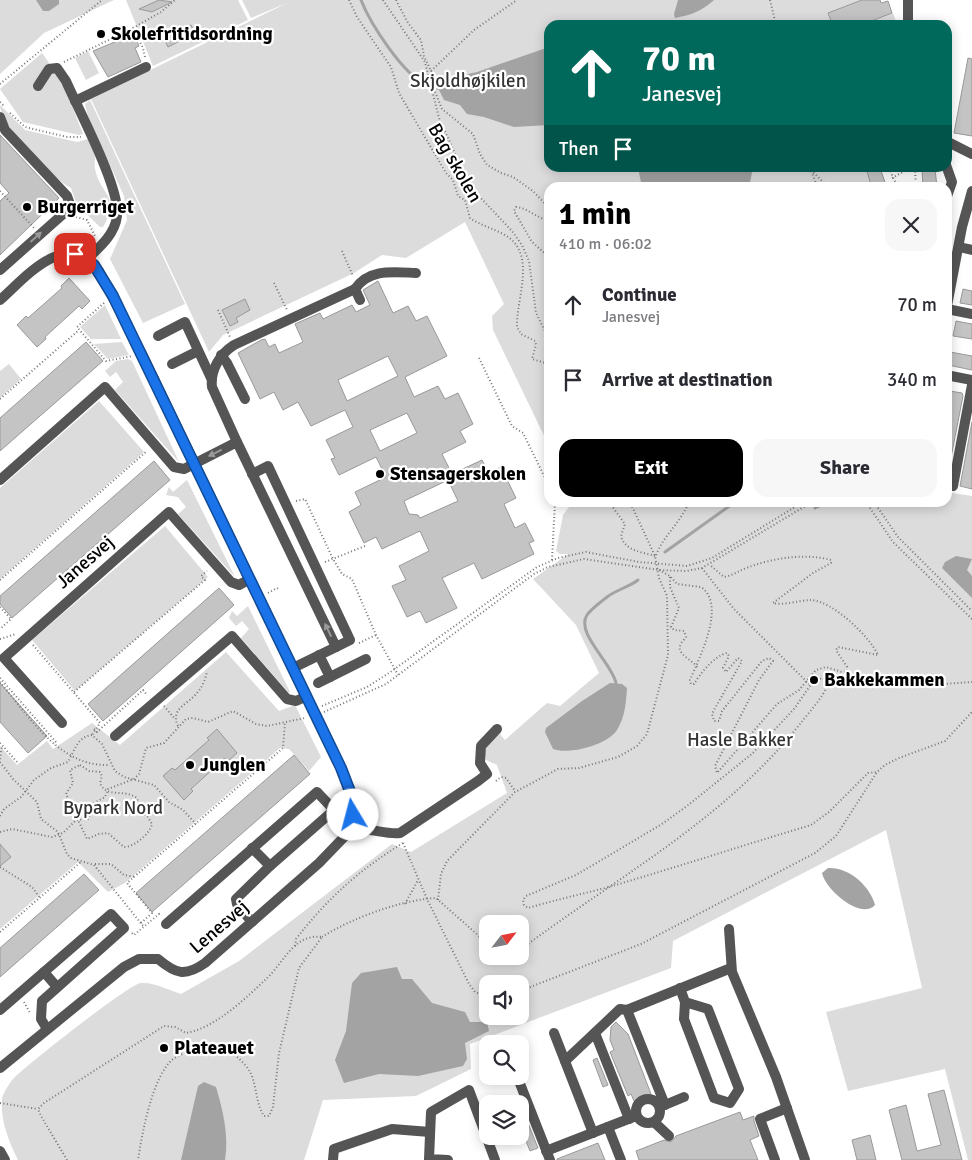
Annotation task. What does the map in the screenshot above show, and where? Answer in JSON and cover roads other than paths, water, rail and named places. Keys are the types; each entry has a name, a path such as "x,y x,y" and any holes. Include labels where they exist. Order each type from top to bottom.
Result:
{"street":[{"path":"908,0 908,20"},
{"path":"75,101 146,67"},
{"path":"38,86 49,69 57,68 66,81 114,190 117,202 115,223 101,245 88,259"},
{"path":"0,118 5,130 70,201 68,211 39,233 0,270"},
{"path":"952,147 972,154"},
{"path":"952,281 972,191"},
{"path":"959,247 972,250"},
{"path":"0,300 42,263 55,256 68,254 88,259 99,271 142,354 307,696 296,701 287,699 232,636 158,704 115,736"},
{"path":"211,378 221,355 234,345 382,272 416,273"},
{"path":"355,284 360,300"},
{"path":"952,311 972,314"},
{"path":"158,336 185,322 211,378 212,388 237,442 336,647"},
{"path":"172,364 198,351"},
{"path":"221,355 227,362 245,399"},
{"path":"952,376 972,380"},
{"path":"953,486 972,385"},
{"path":"0,480 105,387 174,467 184,469 237,442"},
{"path":"252,474 268,466 350,640 293,668"},
{"name":"Janesvej","path":"62,724 4,658 169,512 231,582 239,585 250,579"},
{"path":"320,655 330,677"},
{"path":"318,682 366,659"},
{"name":"Lenesvej","path":"0,1068 131,963 139,959 158,959 170,969 192,972 319,864 346,835 353,815 351,794 307,696"},
{"path":"346,835 362,828 401,838 487,774 480,763 481,746 497,729"},
{"path":"166,924 317,792 334,810 270,866 236,899 237,904 252,922"},
{"path":"252,848 270,866"},
{"path":"0,1010 111,914 124,928 42,1001 41,1019 47,1029"},
{"path":"729,928 731,968 787,1108 805,1160"},
{"path":"565,1062 620,1009 627,1010 731,968"},
{"path":"44,972 57,986"},
{"path":"680,988 685,1002 684,1019 714,1098 730,1104 738,1089 708,1009 685,1002"},
{"path":"627,1010 662,1106 660,1115 654,1122"},
{"path":"554,1033 594,1133"},
{"path":"595,1033 633,1118 642,1122 654,1122 668,1136"},
{"path":"520,1085 548,1156 594,1133 633,1118"},
{"path":"448,1160 429,1159 431,1112 468,1090 495,1160"},
{"path":"662,1106 684,1097"},
{"path":"633,1118 636,1108 643,1100 654,1101 662,1106"},
{"path":"775,1160 760,1119 787,1108"},
{"path":"608,1127 621,1160"},
{"path":"333,1160 334,1148 392,1129 430,1132"},
{"path":"0,1151 5,1160"}],"waterway":[{"path":"361,0 372,22 398,60 408,71 427,85"},
{"path":"665,552 728,507"},
{"path":"616,683 608,666 590,639 585,622 591,610 611,595 638,580"}],"place":[{"name":"Skolefritidsordning","path":"101,34"},
{"name":"Burgerriget","path":"27,207"},
{"name":"Stensagerskolen","path":"380,474"},
{"name":"Bakkekammen","path":"814,680"},
{"name":"Junglen","path":"190,765"},
{"name":"Plateauet","path":"164,1048"}],"park label":[{"name":"Skjoldhøjkilen","path":"468,81"},
{"name":"Hasle Bakker","path":"740,740"},
{"name":"Bypark Nord","path":"113,808"}]}
